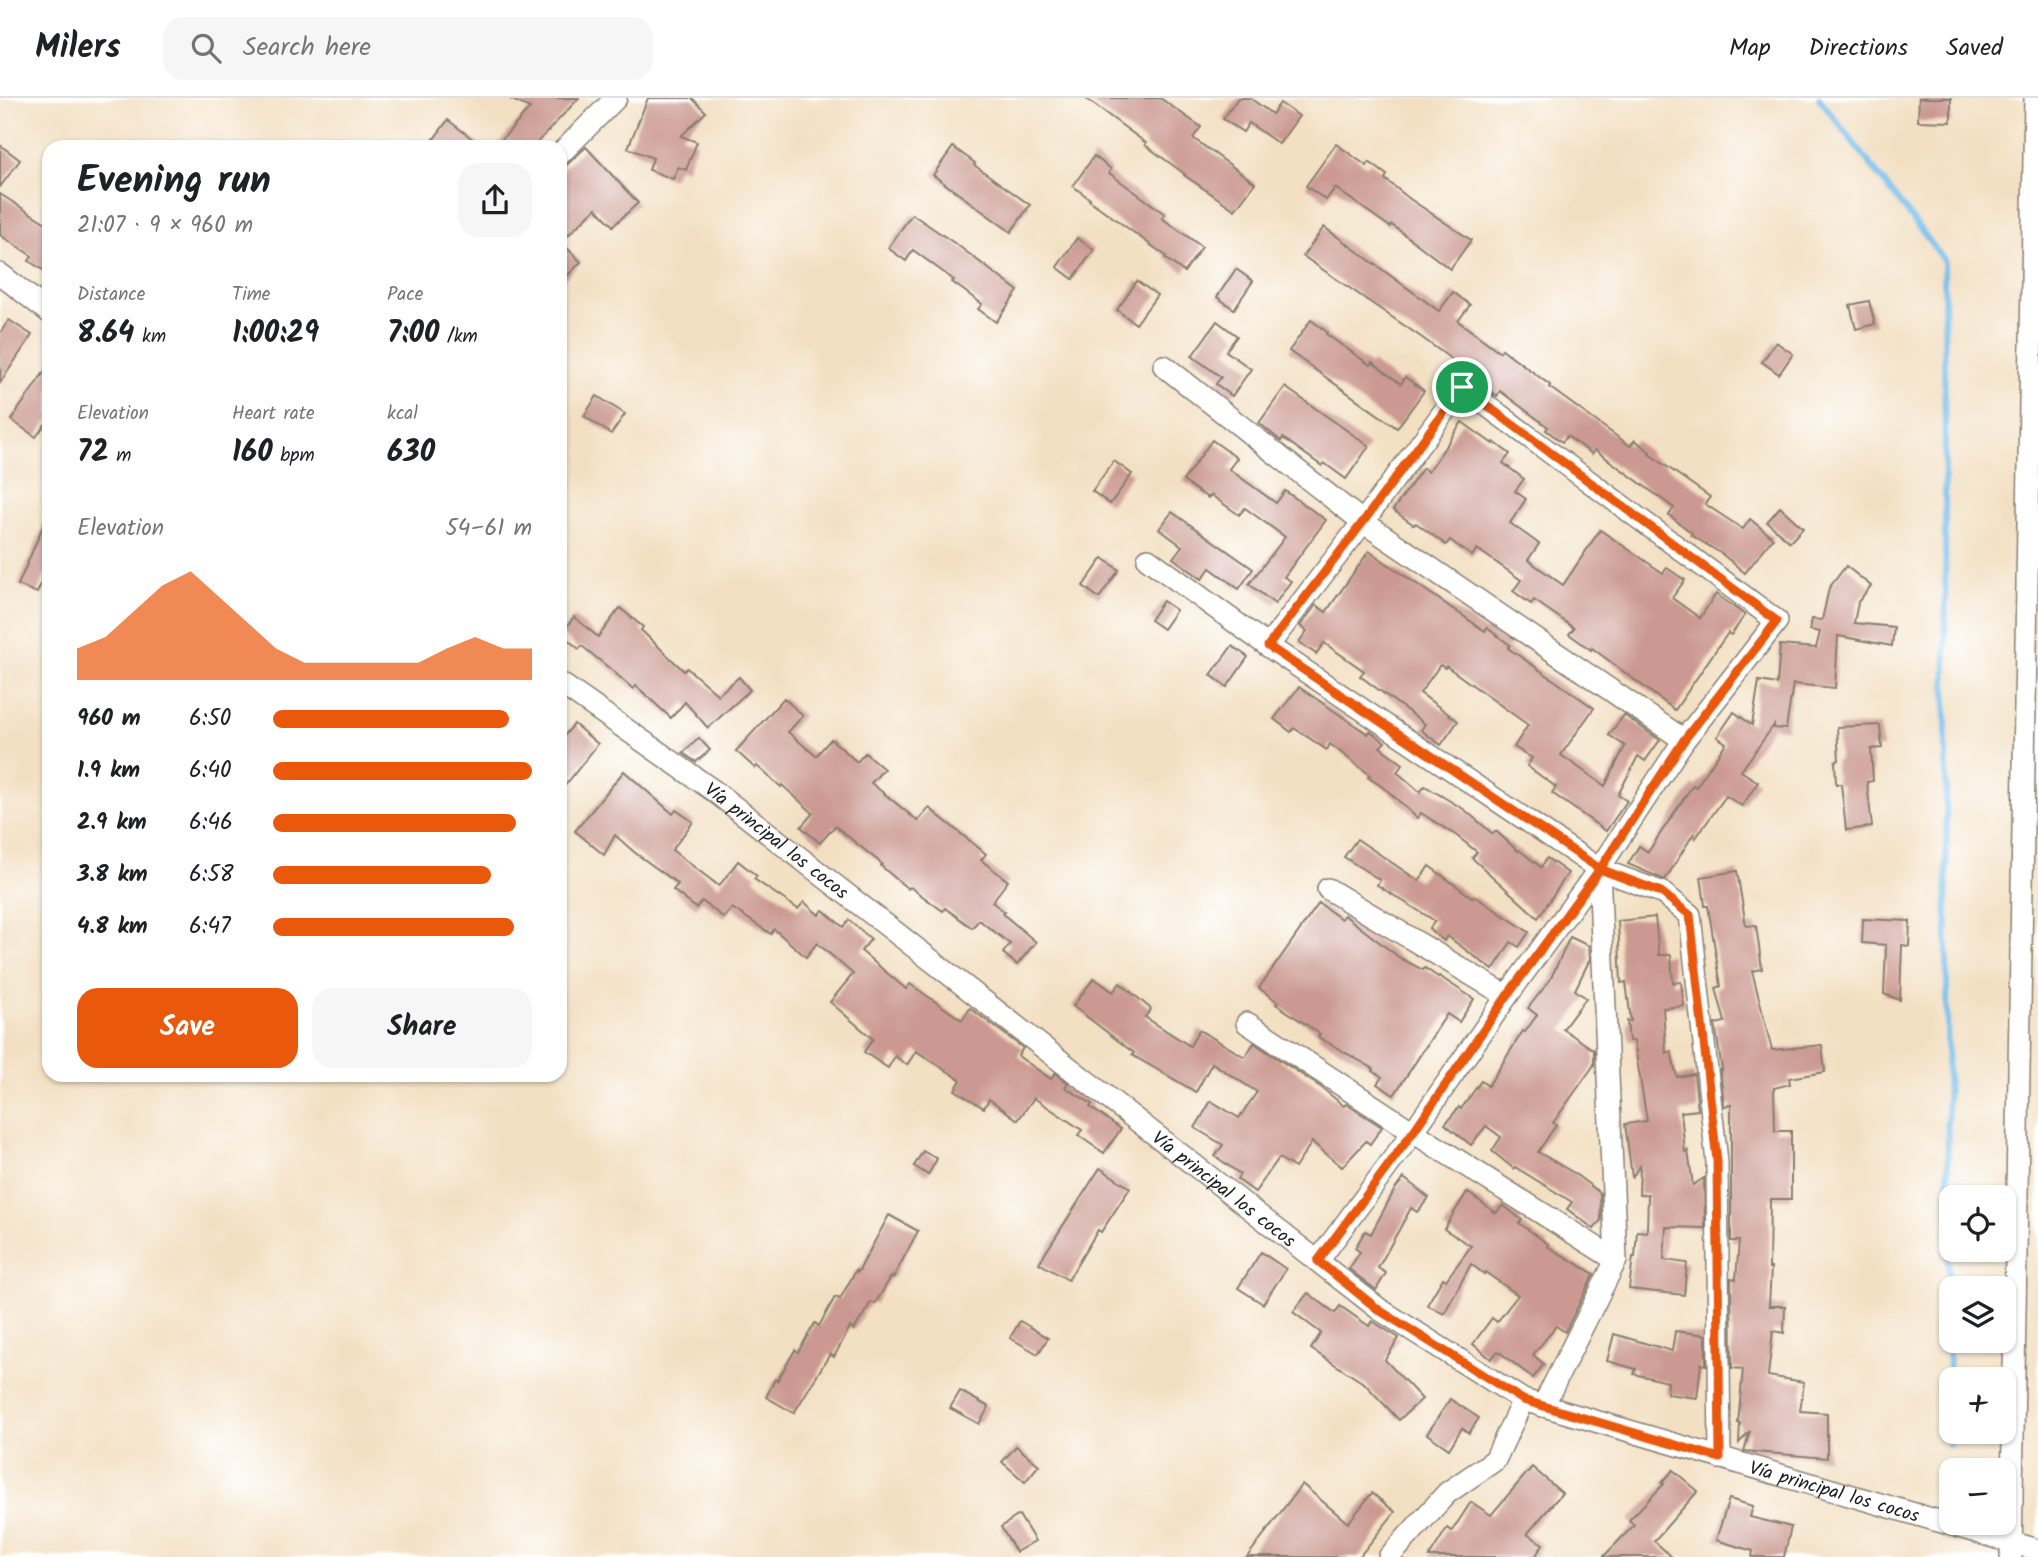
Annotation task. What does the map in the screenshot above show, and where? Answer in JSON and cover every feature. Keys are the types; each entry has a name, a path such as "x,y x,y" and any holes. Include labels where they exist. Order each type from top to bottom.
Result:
{"street":[{"path":"567,147 616,98"},
{"path":"2011,1549 2035,98"},
{"path":"0,274 42,307"},
{"path":"1164,366 1363,522 1684,740"},
{"path":"1268,646 1462,387 1777,621 1684,740 1600,869 1318,1261"},
{"path":"1148,559 1268,646 1600,869 1661,892 1690,915 1717,1161 1720,1458"},
{"name":"Vía principal los cocos","path":"567,688 714,791 1379,1310 1533,1403 2011,1549 2038,1550"},
{"path":"1389,1557 1447,1493 1495,1461 1533,1403 1616,1260 1600,869"},
{"path":"1328,889 1507,996"},
{"path":"1247,1023 1616,1260"}],"building":[{"path":"508,98 579,98 540,140 501,140 530,108"},
{"path":"648,98 692,98 706,112 681,136 697,142 686,170 678,167 673,179 649,170 653,158 628,148"},
{"path":"1085,98 1160,98 1201,127 1193,138 1255,183 1235,210 1184,175"},
{"path":"1238,98 1250,98 1272,114 1280,103 1299,116 1279,144 1249,123 1243,132 1223,119"},
{"path":"1919,98 1951,98 1951,122 1918,121"},
{"path":"448,120 474,140 433,140"},
{"path":"1336,144 1367,166 1369,162 1387,175 1385,179 1410,199 1471,240 1450,269 1392,225 1390,227 1335,188 1326,200 1306,186"},
{"path":"0,145 20,160 0,187"},
{"path":"586,147 638,203 613,226 596,208 567,236 567,165"},
{"path":"953,147 1030,205 1011,232 933,175"},
{"path":"1094,156 1111,169 1109,173 1165,214 1162,218 1202,247 1184,272 1073,186"},
{"path":"0,194 42,221 42,269 29,261 32,256 0,235"},
{"path":"912,214 1018,291 996,322 978,309 982,304 913,250 906,261 888,248"},
{"path":"1324,227 1439,311 1453,292 1470,305 1458,321 1500,352 1502,349 1630,446 1635,440 1650,452 1649,454 1710,497 1705,504 1743,529 1750,519 1773,538 1745,573 1722,554 1691,535 1692,533 1669,515 1674,508 1595,450 1592,454 1567,436 1562,442 1546,430 1548,427 1500,391 1497,396 1478,382 1480,380 1421,337 1303,256"},
{"path":"1077,238 1094,250 1073,279 1057,267"},
{"path":"567,248 581,262 567,276"},
{"path":"1236,269 1253,281 1234,309 1217,297"},
{"path":"1137,281 1157,295 1136,324 1117,310"},
{"path":"1869,301 1875,324 1856,329 1850,305"},
{"path":"9,320 32,335 0,383 0,333"},
{"path":"1311,320 1370,365 1372,362 1401,384 1405,377 1424,391 1397,428 1289,351"},
{"path":"1217,321 1237,336 1226,351 1251,369 1232,396 1216,384 1221,377 1192,356"},
{"path":"1776,342 1793,354 1779,374 1762,362"},
{"path":"42,375 42,429 36,437 11,420"},
{"path":"1285,387 1369,446 1346,479 1324,463 1322,466 1283,438 1281,441 1259,423"},
{"path":"597,396 625,414 611,434 584,416"},
{"path":"1462,422 1510,454 1503,463 1524,479 1515,491 1526,499 1510,523 1539,544 1528,560 1563,585 1600,530 1663,573 1667,568 1685,580 1672,598 1700,618 1716,594 1745,615 1731,635 1728,633 1675,710 1569,634 1574,628 1534,600 1531,604 1513,591 1521,580 1477,549 1472,556 1450,540 1446,545 1393,510 1423,468 1428,472"},
{"path":"1212,440 1237,458 1229,469 1276,503 1285,491 1326,520 1284,577 1291,581 1275,604 1249,584 1285,537 1245,508 1239,515 1211,495 1208,498 1183,481"},
{"path":"1114,461 1132,474 1110,504 1092,491"},
{"path":"1780,507 1803,528 1790,542 1767,522"},
{"path":"1172,512 1253,569 1239,589 1210,568 1202,579 1173,558 1182,546 1159,529"},
{"path":"42,528 42,581 37,593 18,585"},
{"path":"1369,551 1485,631 1487,628 1510,645 1508,648 1594,708 1561,755 1605,786 1625,746 1609,735 1624,715 1660,740 1645,761 1638,756 1618,795 1627,801 1606,831 1552,793 1556,787 1527,766 1532,758 1514,747 1528,725 1446,666 1445,668 1440,665 1420,693 1458,721 1441,745 1421,730 1425,724 1360,676 1364,671 1324,643 1316,654 1299,642 1307,631 1300,626 1316,605 1326,612"},
{"path":"1103,558 1119,570 1099,598 1083,586"},
{"path":"1846,566 1871,586 1858,602 1854,623 1894,627 1892,646 1838,636 1835,688 1793,684 1786,729 1774,728 1774,725 1741,771 1758,782 1742,806 1726,796 1695,839 1694,833 1665,880 1628,864 1639,846 1648,852 1693,785 1696,787 1726,743 1717,737 1734,712 1752,725 1759,681 1777,684 1780,645 1816,648 1820,632 1810,630 1812,619 1822,620 1829,588"},
{"path":"1163,601 1176,610 1163,629 1150,620"},
{"path":"620,608 643,627 641,630 684,671 687,668 718,695 739,677 750,690 708,728 685,702 671,718 636,686 633,689 582,646 579,649 567,639 567,626 574,617 598,637"},
{"path":"1232,646 1248,657 1227,687 1211,675"},
{"path":"1299,687 1368,734 1370,731 1385,742 1380,747 1403,764 1397,772 1420,792 1425,786 1465,810 1493,834 1496,831 1541,867 1547,858 1568,873 1538,918 1472,858 1477,852 1457,836 1421,813 1417,818 1368,777 1370,775 1330,744 1327,750 1294,728 1291,732 1274,719"},
{"path":"784,698 803,716 788,732 816,756 831,739 857,762 865,753 884,769 871,783 918,821 929,808 986,854 981,860 1008,881 992,902 1036,942 1017,965 1003,953 1010,944 979,920 972,928 945,908 943,911 910,887 908,889 835,826 820,843 801,827 813,813 782,785 781,787 757,766 755,768 736,751"},
{"path":"574,724 598,744 567,783 567,732"},
{"path":"1880,725 1882,748 1871,749 1873,781 1867,782 1872,827 1846,830 1841,784 1836,784 1835,761 1839,760 1837,727"},
{"path":"699,738 710,750 696,762 683,753"},
{"path":"624,771 673,814 676,810 693,822 672,850 719,886 738,861 757,876 754,879 798,909 804,902 819,915 823,910 843,927 849,920 871,939 861,951 906,989 910,984 962,1020 970,1008 1023,1048 1018,1056 1051,1079 1055,1073 1068,1083 1065,1087 1092,1104 1090,1107 1121,1129 1104,1153 1078,1135 1082,1130 1034,1098 1018,1120 989,1099 984,1108 955,1090 961,1080 916,1051 907,1065 895,1056 888,1068 864,1052 873,1039 830,1002 853,974 817,943 806,957 774,929 771,934 732,908 724,918 702,901 696,908 673,890 678,884 615,835 604,855 575,831"},
{"path":"1357,839 1419,881 1429,866 1473,898 1474,896 1529,932 1519,947 1511,942 1493,970 1447,936 1444,941 1429,929 1435,921 1377,885 1380,880 1344,857"},
{"path":"1737,871 1746,926 1756,925 1762,969 1752,971 1772,1050 1822,1045 1825,1072 1789,1078 1790,1084 1774,1088 1775,1131 1791,1131 1791,1199 1770,1199 1769,1306 1785,1306 1784,1333 1773,1331 1768,1376 1804,1382 1800,1411 1827,1413 1827,1458 1744,1451 1750,1431 1739,1443 1743,1369 1732,1368 1731,1278 1736,1279 1739,1241 1731,1241 1731,1105 1724,1106 1715,1024 1725,1022 1716,988 1721,986 1701,877"},
{"path":"1319,903 1341,919 1344,915 1400,958 1423,970 1425,968 1474,999 1459,1022 1447,1014 1394,1095 1377,1084 1382,1077 1373,1071 1374,1069 1318,1037 1320,1034 1276,1004 1278,1002 1259,988"},
{"path":"1655,917 1659,955 1671,955 1673,983 1681,982 1684,1006 1663,1008 1666,1053 1671,1051 1677,1077 1694,1074 1698,1110 1681,1112 1685,1152 1688,1151 1693,1185 1704,1178 1705,1228 1666,1227 1664,1260 1687,1263 1684,1295 1629,1289 1637,1231 1647,1232 1648,1194 1639,1195 1640,1166 1632,1177 1625,1124 1647,1121 1634,1041 1629,1041 1627,1021 1631,1021 1626,982 1621,983 1618,921"},
{"path":"1863,919 1910,921 1909,946 1902,945 1900,1000 1884,994 1886,945 1862,943"},
{"path":"1570,937 1589,946 1590,959 1575,990 1586,998 1563,1029 1594,1050 1594,1065 1553,1123 1556,1125 1538,1152 1574,1173 1600,1193 1601,1220 1594,1229 1567,1209 1572,1202 1515,1167 1514,1169 1492,1151 1501,1137 1486,1126 1471,1145 1445,1124 1459,1107 1461,1109 1481,1081 1488,1086 1523,1031 1525,1032 1537,1015 1528,1008 1550,980"},
{"path":"1094,978 1113,992 1120,983 1151,1009 1145,1017 1190,1046 1199,1030 1245,1057 1254,1043 1322,1088 1344,1106 1346,1104 1382,1127 1370,1144 1366,1141 1342,1167 1312,1142 1295,1168 1279,1158 1255,1192 1237,1179 1240,1174 1215,1156 1223,1145 1195,1128 1211,1101 1239,1118 1257,1092 1212,1063 1196,1092 1132,1055 1134,1053 1073,1006"},
{"path":"923,1151 937,1159 928,1175 914,1166"},
{"path":"1100,1168 1130,1188 1101,1232 1098,1230 1068,1280 1039,1263"},
{"path":"1404,1178 1429,1198 1417,1212 1411,1208 1378,1268 1386,1273 1376,1290 1349,1269 1360,1252 1355,1248 1365,1231 1371,1234 1395,1189"},
{"path":"1467,1192 1496,1213 1503,1205 1522,1220 1519,1223 1548,1244 1547,1246 1594,1274 1565,1332 1556,1326 1533,1355 1544,1364 1533,1378 1498,1351 1491,1359 1473,1344 1492,1318 1497,1322 1518,1295 1485,1272 1484,1274 1471,1264 1444,1314 1427,1305 1443,1278 1446,1280 1471,1246 1444,1229"},
{"path":"889,1215 918,1231 893,1278 891,1277 875,1304 871,1302 854,1330 850,1327 834,1357 830,1354 794,1413 766,1397 775,1379 777,1381 795,1350 798,1352 815,1323 819,1326 835,1297 840,1299"},
{"path":"1261,1252 1286,1269 1263,1304 1238,1288"},
{"path":"1308,1293 1335,1313 1340,1306 1369,1326 1372,1321 1399,1338 1385,1360 1422,1399 1399,1420 1365,1384 1311,1349 1321,1333 1293,1312"},
{"path":"1020,1321 1048,1338 1038,1354 1010,1338"},
{"path":"1675,1331 1706,1335 1706,1365 1701,1364 1697,1398 1667,1394 1668,1382 1634,1374 1636,1369 1607,1361 1614,1334 1672,1351"},
{"path":"960,1391 989,1407 979,1424 950,1408"},
{"path":"1450,1399 1479,1418 1469,1433 1462,1428 1449,1449 1427,1434"},
{"path":"1016,1446 1039,1465 1025,1482 1002,1462"},
{"path":"1532,1467 1562,1493 1527,1534 1543,1544 1535,1557 1429,1557 1447,1528 1452,1531 1471,1502 1491,1515"},
{"path":"1673,1470 1698,1491 1654,1541 1672,1557 1603,1557 1634,1525 1629,1520 1664,1484 1662,1483"},
{"path":"1302,1484 1348,1523 1372,1493 1395,1512 1359,1557 1247,1557"},
{"path":"1729,1499 1753,1506 1750,1517 1791,1527 1784,1557 1752,1557 1753,1551 1716,1540"},
{"path":"1019,1515 1035,1541 1016,1552 1001,1527"}],"waterway":[{"path":"1819,98 1944,260 1949,1445"}],"route":[{"path":"1462,387 1268,646 1600,869 1661,892 1690,915 1717,1161 1720,1458 1523,1400 1379,1310 1318,1261 1600,869 1684,740 1777,621 1462,387"}]}
